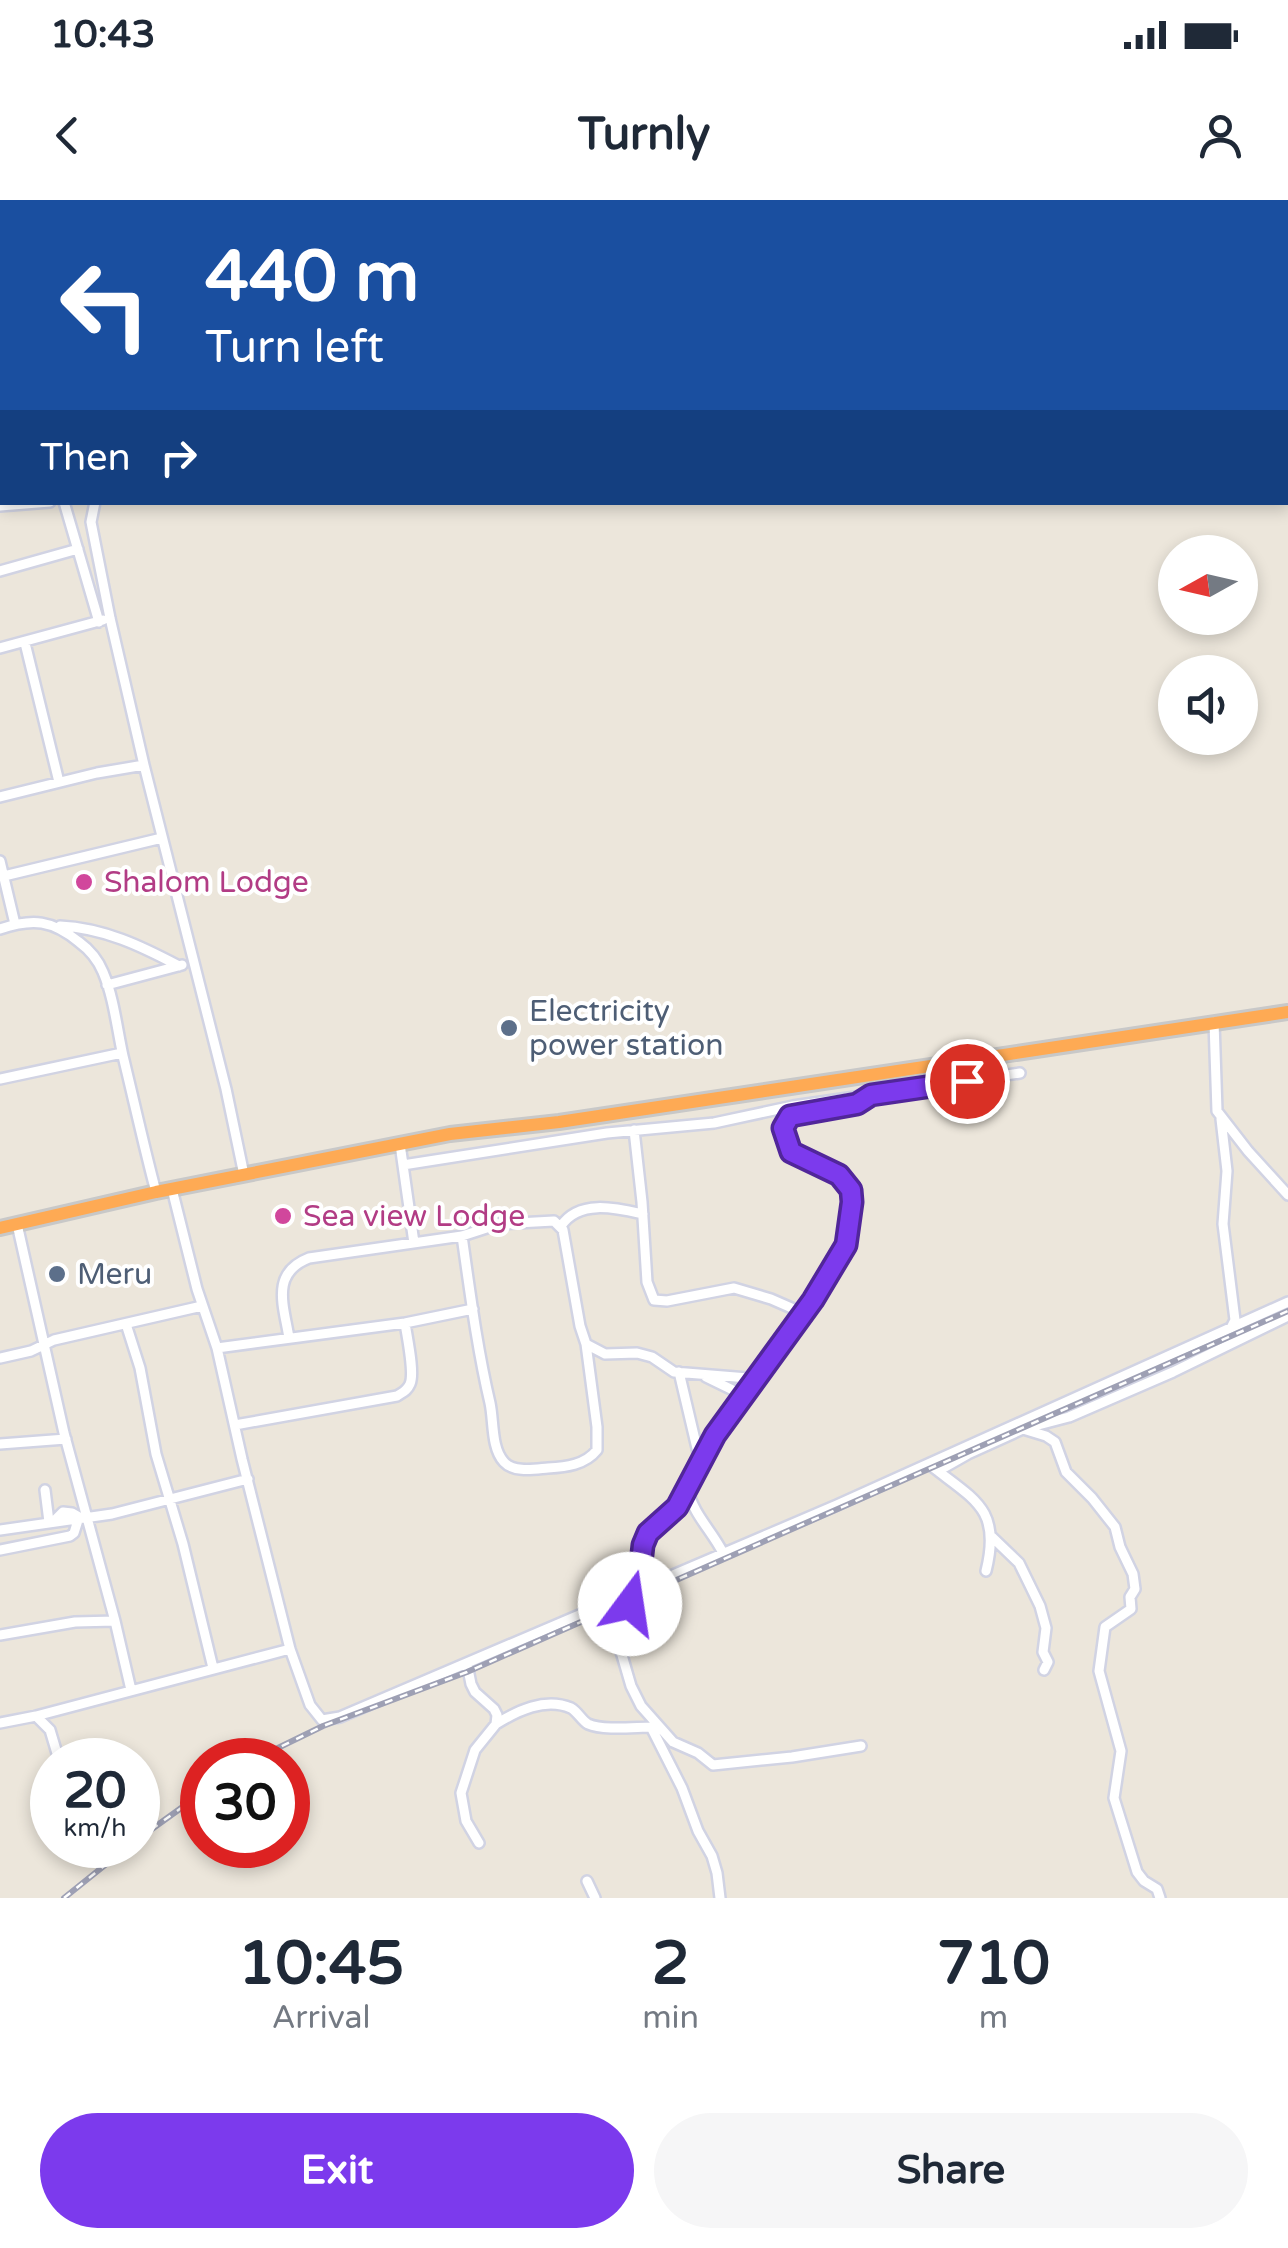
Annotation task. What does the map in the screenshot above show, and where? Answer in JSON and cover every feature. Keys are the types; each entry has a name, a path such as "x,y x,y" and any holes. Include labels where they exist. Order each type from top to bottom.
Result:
{"highway":[{"path":"0,1228 156,1192 450,1134 559,1122 1288,1012"}],"street":[{"path":"65,505 99,622"},
{"path":"94,505 91,522 110,618 244,1174"},
{"path":"0,571 78,549"},
{"path":"0,648 110,618"},
{"path":"25,642 59,782"},
{"path":"0,797 144,765"},
{"path":"4,876 162,838"},
{"path":"0,861 16,924"},
{"path":"0,929 42,922 79,927 145,948 179,966"},
{"path":"56,926 94,957 107,984 156,1192"},
{"path":"107,984 193,962"},
{"path":"1214,1022 1216,1095 1227,1171 1223,1224 1232,1289 1231,1328"},
{"path":"0,1079 122,1052"},
{"path":"402,1164 714,1122 793,1106 1020,1073"},
{"path":"720,1898 712,1856 654,1727 633,1692 616,1622 638,1590 645,1539 677,1507 700,1462 743,1395 828,1278 846,1245 852,1194 839,1175 791,1152 784,1124 790,1116 857,1104 871,1095"},
{"path":"1221,1119 1288,1196"},
{"path":"634,1130 646,1273 654,1300 675,1300 734,1288 803,1313"},
{"path":"400,1144 414,1243"},
{"path":"172,1190 217,1348 290,1650 310,1704 322,1720 340,1717 837,1505 1288,1302"},
{"path":"561,1226 573,1212 584,1209 620,1209 643,1214"},
{"path":"289,1338 282,1286 295,1264 309,1258 462,1236 499,1224 558,1222 586,1344 597,1427 597,1450 592,1457 568,1466 527,1469 504,1462 481,1365 462,1236"},
{"path":"17,1224 83,1517 115,1621 131,1690"},
{"path":"0,1358 202,1306"},
{"path":"217,1348 405,1324 473,1310"},
{"path":"938,1471 1023,1429 1069,1417 1172,1372 1288,1316"},
{"path":"126,1324 213,1668"},
{"path":"235,1425 397,1396 410,1386 412,1377 405,1324"},
{"path":"586,1344 604,1354 637,1353 652,1357 674,1372 748,1378 757,1375"},
{"path":"679,1372 700,1462"},
{"path":"704,1376 743,1395"},
{"path":"1023,1429 1046,1436 1058,1446 1066,1472 1114,1527 1133,1574 1132,1609 1105,1627 1099,1671 1121,1751 1115,1806 1137,1872 1157,1888 1160,1898"},
{"path":"0,1444 66,1439"},
{"path":"928,1463 982,1507 992,1536 986,1570"},
{"path":"0,1530 112,1514 248,1478"},
{"path":"688,1487 692,1506 723,1553"},
{"path":"45,1490 52,1522"},
{"path":"0,1550 70,1536 83,1517"},
{"path":"992,1536 1018,1564 1040,1606 1046,1628 1043,1652 1048,1662 1044,1670"},
{"path":"0,1635 74,1622 115,1621"},
{"path":"0,1723 290,1650"},
{"path":"466,1664 475,1692 494,1709 496,1724"},
{"path":"479,1842 466,1821 461,1803 475,1750 496,1724 535,1706 572,1709 587,1724 654,1727 716,1766 861,1746"},
{"path":"494,1709 516,1712"},
{"path":"36,1716 53,1738"},
{"path":"588,1881 595,1898"}],"railway":[{"path":"298,1738 467,1672 1288,1311"},
{"path":"160,1823 180,1809"},
{"path":"64,1898 101,1868"}],"place":[{"name":"Shalom Lodge","path":"84,882"},
{"name":"Electricity power station","path":"509,1028"},
{"name":"Sea view Lodge","path":"283,1216"},
{"name":"Meru","path":"57,1274"}],"route":[{"path":"630,1604 638,1590 648,1533 677,1507 715,1435 813,1300 846,1245 851,1190 839,1175 791,1152 783,1128 786,1120 790,1116 857,1104 871,1095 967,1081"}]}
